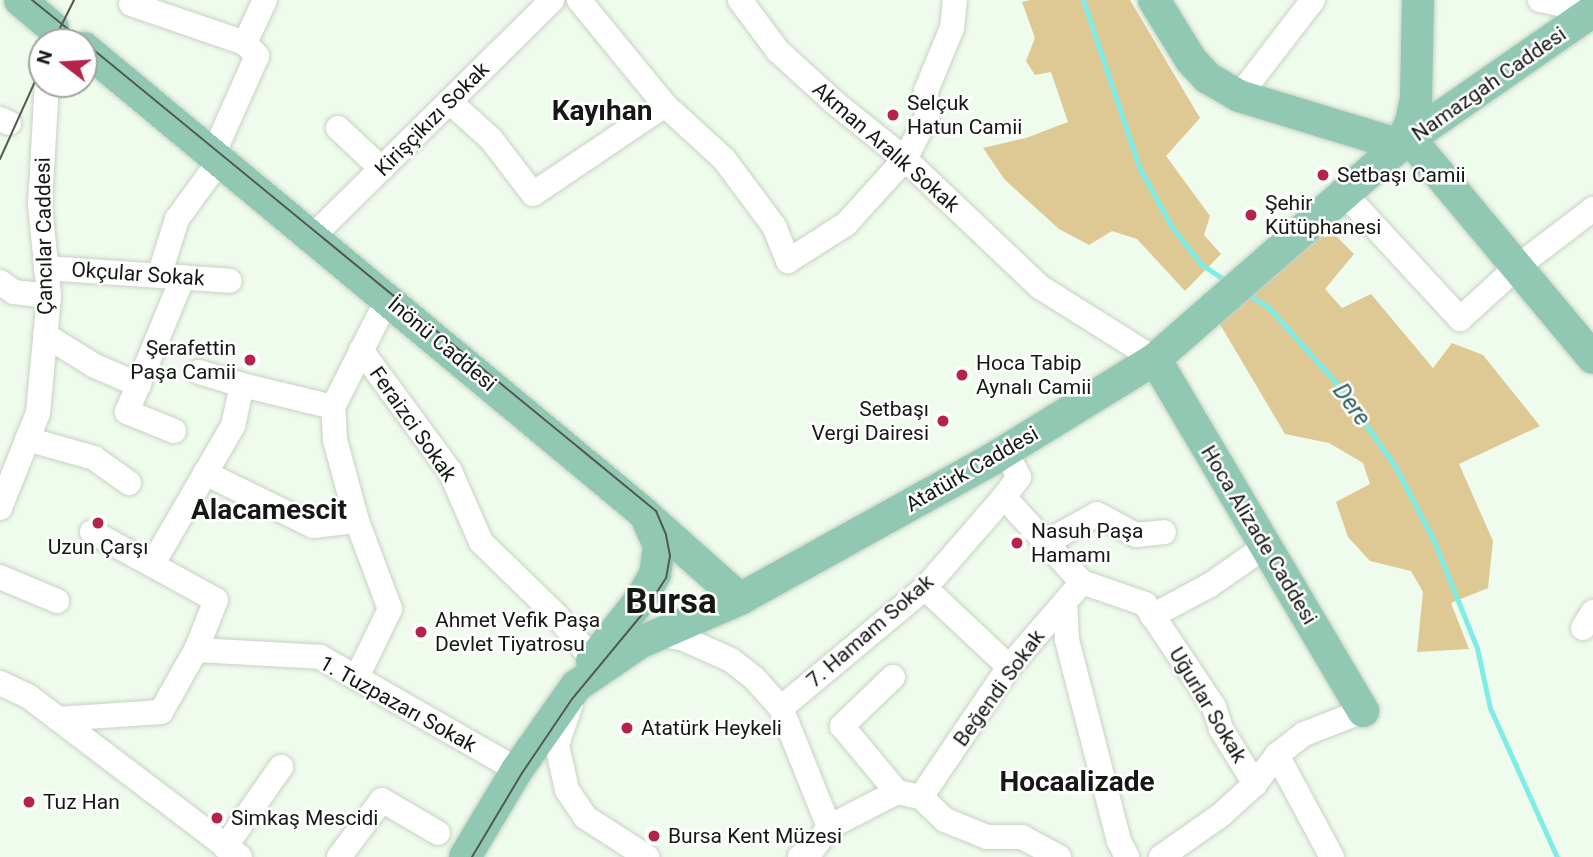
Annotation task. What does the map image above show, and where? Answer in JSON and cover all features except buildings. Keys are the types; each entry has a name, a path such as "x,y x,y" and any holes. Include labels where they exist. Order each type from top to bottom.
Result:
{"main road":[{"name":"İnönü Caddesi","path":"19,0 55,28"},
{"path":"1154,0 1191,60 1208,78 1239,96 1405,142 1592,353"},
{"path":"1405,142 1416,99 1418,0"},
{"name":"Namazgah Caddesi","path":"1195,323 1350,186 1405,142 1593,11"},
{"name":"İnönü Caddesi","path":"98,62 388,298 645,514 659,546 655,574 636,605 584,673"},
{"path":"1326,122 1345,138 1356,160 1350,186"},
{"name":"Atatürk Caddesi","path":"465,857 517,770 584,673 657,634 740,599 1005,451 1155,359 1195,323"},
{"name":"Hoca Alizade Caddesi","path":"1155,359 1363,711"},
{"path":"645,514 740,599"}],"street":[{"path":"245,43 265,0"},
{"name":"Kirişçikızı Sokak","path":"312,237 552,0"},
{"path":"579,0 665,105 724,159 774,226 788,261 846,224 905,159 927,117 926,91 952,28 955,0"},
{"name":"Akman Aralık Sokak","path":"740,0 778,51 835,103 905,159 1040,287 1155,359"},
{"path":"1239,96 1313,0"},
{"path":"1540,0 1593,11"},
{"path":"131,4 245,43 257,56 216,158 177,219 171,277 139,385 127,412 174,431"},
{"name":"Çancılar Caddesi","path":"2,497 37,413 49,296 40,204 46,98"},
{"path":"450,102 491,139 533,194 665,105"},
{"path":"338,128 382,169"},
{"path":"1350,186 1460,319 1517,267 1593,209"},
{"name":"Okçular Sokak","path":"46,268 230,281"},
{"path":"0,282 14,292 49,296"},
{"path":"357,677 390,609 357,521 335,440 334,407 388,298"},
{"path":"45,335 95,366 139,385"},
{"name":"Feraizci Sokak","path":"361,350 450,471 481,542 557,616 584,673"},
{"path":"199,372 334,407"},
{"path":"152,565 233,426 242,384"},
{"path":"27,439 94,458 129,483"},
{"name":"7. Hamam Sokak","path":"781,708 925,587 1004,497 1019,477 1005,451"},
{"path":"205,473 313,526 357,521"},
{"name":"Uğurlar Sokak","path":"1004,497 1082,582 1144,604 1214,707 1221,729 1255,784"},
{"path":"1047,542 1097,514 1136,535 1164,532"},
{"path":"58,719 161,712 197,650 216,600 92,532"},
{"path":"1152,616 1210,585 1266,546"},
{"path":"0,577 57,601"},
{"name":"Beğendi Sokak","path":"909,794 1009,667 1082,582"},
{"path":"925,587 1009,667"},
{"path":"1065,601 1067,640 1119,841 1127,857"},
{"path":"657,634 684,639 732,660 754,678 781,708 829,827"},
{"name":"1. Tuzpazarı Sokak","path":"197,650 320,657 517,770"},
{"path":"584,673 557,745 567,790 586,817 648,857"},
{"path":"893,677 842,726 909,794 945,820 987,836 1022,837 1059,857"},
{"path":"0,683 28,696 232,852 281,767"},
{"path":"1161,857 1221,815 1255,784 1277,754 1304,734 1363,711"},
{"path":"1277,754 1332,857"},
{"path":"810,855 829,827 909,794"},
{"path":"339,857 382,800 438,832"}],"shaded area":[{"path":"1130,0 1200,118 1166,156 1210,216 1204,235 1221,254 1185,291 1137,239 1112,231 1089,245 1059,229 1005,180 983,148 1026,138 1068,122 1051,72 1035,75 1026,61 1035,38 1022,2"},
{"path":"1325,225 1354,254 1325,289 1342,308 1371,294 1433,368 1452,343 1483,355 1540,426 1459,464 1493,541 1488,588 1451,603 1469,649 1417,652 1423,592 1411,571 1370,561 1348,537 1336,502 1370,484 1363,463 1329,443 1285,434 1218,321"}],"waterway":[{"name":"Dere","path":"1083,0 1140,169 1172,227 1201,264 1228,282"},
{"name":"Dere","path":"1246,293 1269,308 1338,385 1395,466 1434,541 1477,648 1490,708 1557,857"}],"tram line":[{"path":"32,0 67,28"},
{"path":"60,28 74,0"},
{"path":"98,53 656,511 666,535 670,556 666,578 644,612 572,699 522,773 472,857"},
{"path":"0,159 28,97"}],"place":[{"name":"Selçuk Hatun Camii","path":"893,115"},
{"name":"Setbaşı Camii","path":"1323,175"},
{"name":"Şehir Kütüphanesi","path":"1251,215"},
{"name":"Şerafettin Paşa Camii","path":"250,360"},
{"name":"Hoca Tabip Aynalı Camii","path":"962,375"},
{"name":"Setbaşı Vergi Dairesi","path":"943,421"},
{"name":"Uzun Çarşı","path":"98,523"},
{"name":"Nasuh Paşa Hamamı","path":"1017,543"},
{"name":"Ahmet Vefik Paşa Devlet Tiyatrosu","path":"421,632"},
{"name":"Atatürk Heykeli","path":"627,728"},
{"name":"Tuz Han","path":"29,802"},
{"name":"Simkaş Mescidi","path":"217,818"},
{"name":"Bursa Kent Müzesi","path":"654,836"}],"district":[{"name":"Kayıhan","path":"602,111"},
{"name":"Alacamescit","path":"269,510"},
{"name":"Bursa","path":"671,602"},
{"name":"Hocaalizade","path":"1077,782"}]}
